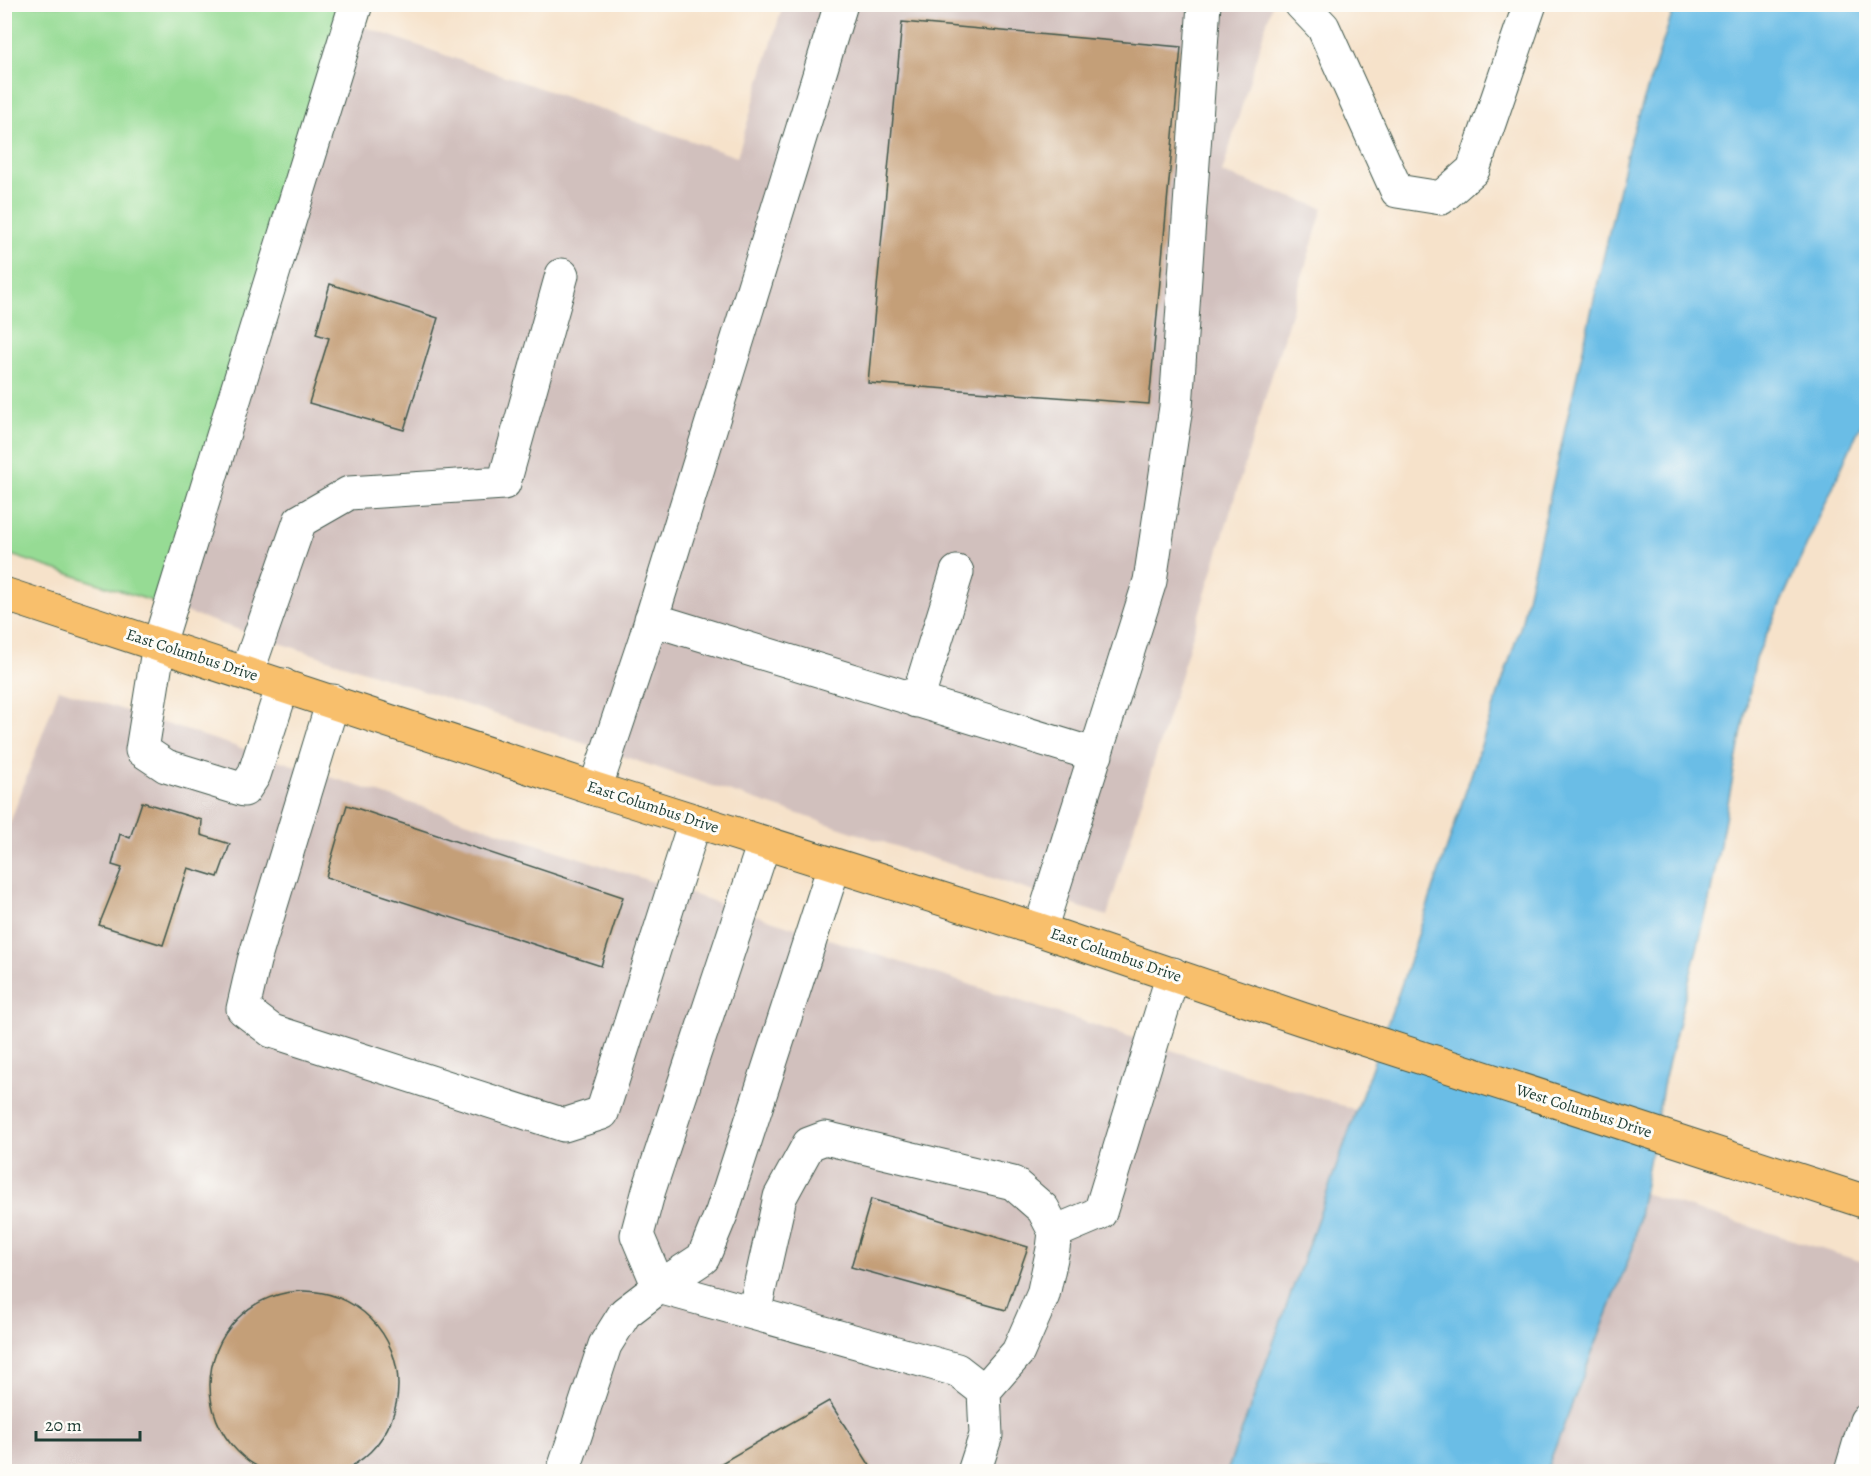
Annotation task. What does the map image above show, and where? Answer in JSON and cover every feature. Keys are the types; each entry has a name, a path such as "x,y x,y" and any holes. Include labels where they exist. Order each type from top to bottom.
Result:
{"main road":[{"name":"East Columbus Drive","path":"4,594 595,789 1040,930 1302,1019"},
{"name":"West Columbus Drive","path":"1302,1019 1866,1202"}],"lane":[{"path":"283,685 254,775 244,790 166,766 142,750 159,644 356,4"},
{"path":"595,789 651,619 841,4"},
{"path":"1040,930 1150,581 1176,407 1204,4"},
{"path":"1301,4 1323,27 1397,191 1441,198 1473,170 1530,4"},
{"path":"247,673 300,520 350,493 504,483 562,275"},
{"path":"917,701 957,572"},
{"path":"651,619 1096,755"},
{"path":"333,701 254,961 243,1009 272,1031 564,1125 602,1113 695,820"},
{"path":"659,1287 636,1235 764,843"},
{"path":"563,1472 605,1345 625,1313 703,1258 722,1212 834,866"},
{"path":"1055,1232 1100,1213 1173,974"},
{"path":"754,1313 780,1197 809,1144 825,1138 1013,1183 1043,1209 1055,1232 1053,1250 1043,1295 1018,1352 984,1391 986,1435 974,1472"},
{"path":"659,1287 957,1370 984,1391"},
{"path":"1851,1472 1866,1421"}],"shaded area":[{"path":"783,5 1272,5 1222,173 1323,208 1107,916 161,604 342,19 737,157"},
{"path":"59,689 1356,1110 1227,1471 5,1471 4,839"},
{"path":"1643,1193 1866,1263 1866,1471 1546,1472 1633,1248"}],"green space":[{"path":"5,5 347,5 161,604 5,553"}],"water":[{"path":"1675,5 1866,5 1866,413 1756,658 1709,901 1664,1081 1633,1248 1546,1471 1227,1472 1401,986 1521,625 1628,148"}],"building":[{"path":"902,22 1181,47 1149,404 868,383"},
{"path":"330,284 438,318 404,430 309,403 329,338 316,334"},
{"path":"142,802 202,820 201,835 230,844 218,877 188,868 163,945 99,925 122,868 112,865 120,834 130,838"},
{"path":"347,805 623,897 601,966 326,877"},
{"path":"871,1199 1028,1247 1006,1310 851,1267"},
{"path":"295,1291 313,1291 348,1302 364,1312 377,1325 391,1349 398,1385 391,1421 377,1445 364,1458 331,1475 313,1479 295,1479 260,1468 244,1458 231,1445 214,1412 210,1394 210,1376 221,1341 231,1325 244,1312 277,1295"},
{"path":"829,1401 874,1472 706,1472"}]}
